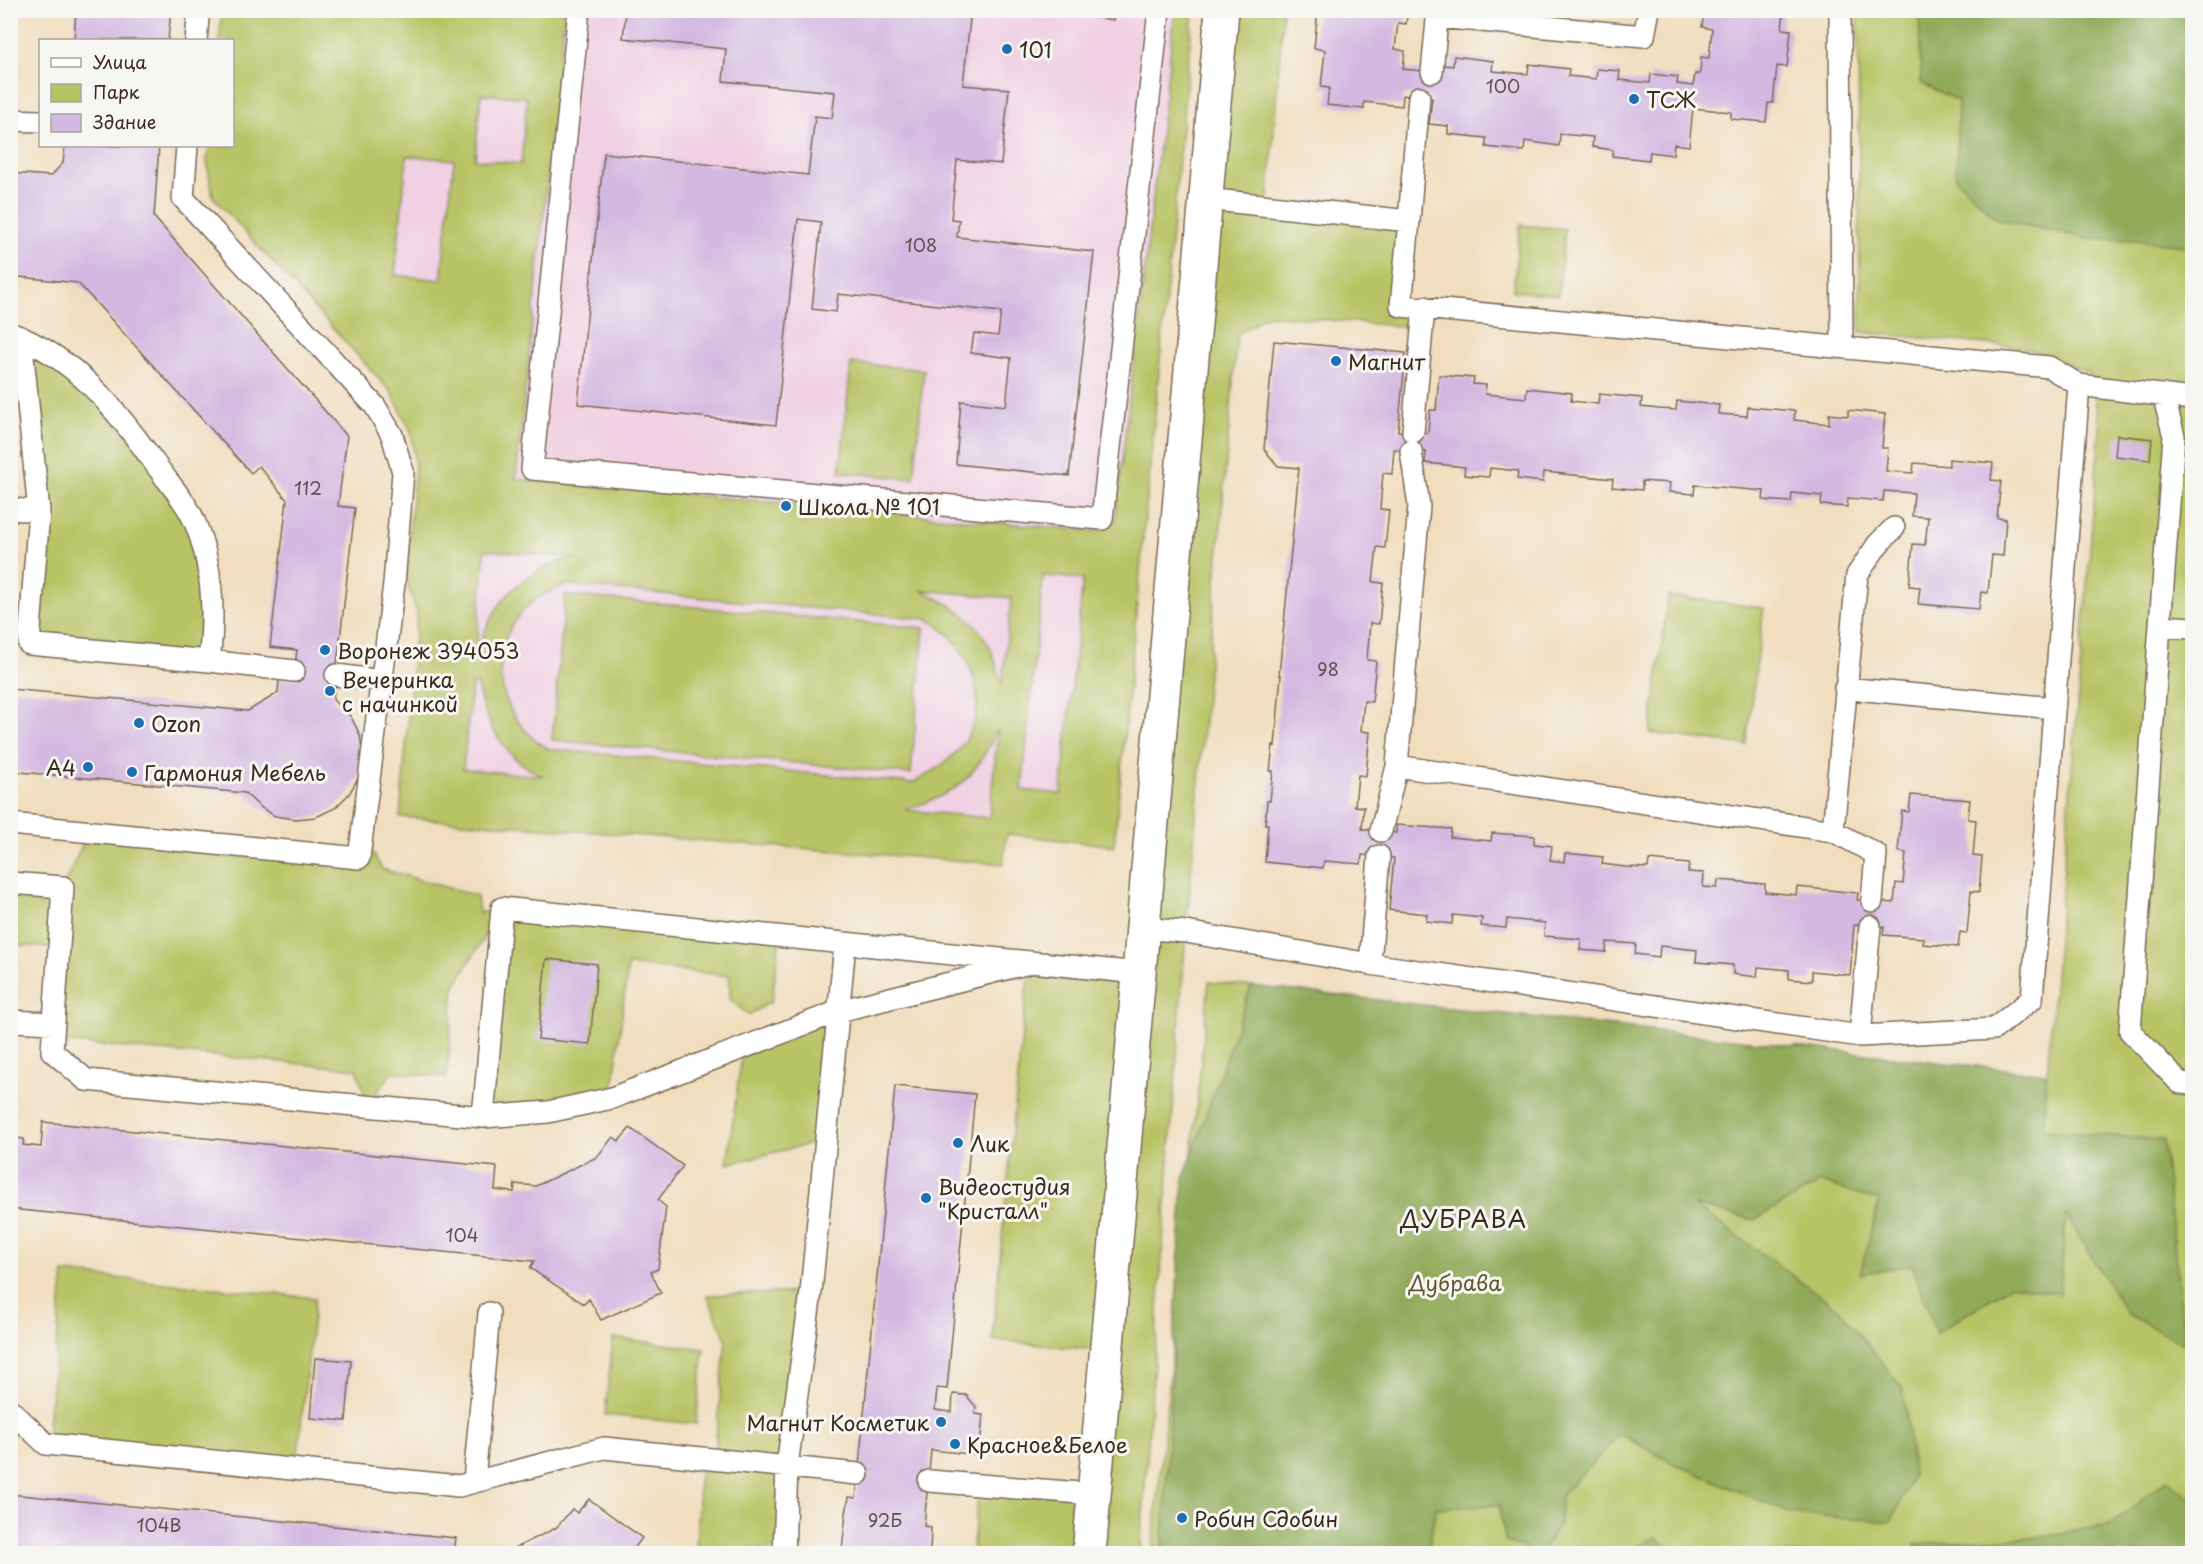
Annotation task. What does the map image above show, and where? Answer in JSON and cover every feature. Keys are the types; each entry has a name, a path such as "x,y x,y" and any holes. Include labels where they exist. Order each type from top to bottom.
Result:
{"street":[{"path":"1089,1554 1137,973 1222,10"}],"lane":[{"path":"196,39 198,10"},
{"path":"579,10 532,469 1102,519 1160,10"},
{"path":"1432,72 1437,14 1644,36 1649,10"},
{"path":"1840,10 1842,347"},
{"path":"1419,97 1401,306 2049,367 2079,386 2193,399"},
{"path":"10,120 39,121"},
{"path":"10,824 359,858 394,584 403,472 392,435 375,406 183,198 187,147"},
{"path":"1206,199 1409,221"},
{"path":"1381,831 1397,766 1419,506 1412,441 1424,307"},
{"path":"16,335 39,511 29,644 294,671"},
{"path":"16,335 73,367 118,413 191,513 208,568 213,626 209,661"},
{"path":"1142,928 1186,932 1370,964 1860,1036 1994,1029 2032,999 2079,386"},
{"path":"2163,395 2174,436 2162,626 2130,1031 2180,1083 2193,1084"},
{"path":"10,508 39,511"},
{"path":"1833,831 1857,575 1878,544 1894,528"},
{"path":"2162,626 2193,628"},
{"path":"336,675 382,681"},
{"path":"1845,688 2054,708"},
{"path":"1397,766 1833,831 1876,854 1872,901"},
{"path":"1370,964 1379,856"},
{"path":"10,883 63,887 52,1051 86,1080 483,1117 548,1112 612,1098 839,1011 1029,963"},
{"path":"483,1117 502,908 1137,973"},
{"path":"1860,1036 1870,926"},
{"path":"784,1554 787,1467 810,1292 845,944"},
{"path":"10,1021 54,1023"},
{"path":"474,1480 489,1313"},
{"path":"10,1410 46,1444 459,1486 474,1480 604,1448 858,1474"},
{"path":"928,1480 1093,1494"}],"shaded area":[{"name":"Школа № 101","path":"286,11 1193,11 1114,846 1007,834 1003,864 400,817 435,402"}],"green space":[{"path":"222,11 565,11 516,479 1094,531 1107,529 1115,521 1175,11 1193,11 1114,846 1007,834 1003,864 400,817 417,611 405,579 415,467 411,431 391,392 213,197 207,162 209,147 234,147 234,39 219,39","holes":["481,94 527,98 521,164 475,159","407,156 454,160 441,280 395,275","485,550 576,558 544,568 516,586 495,611 481,642 477,642","1043,576 1083,579 1061,794 1022,790","567,585 928,619 956,643 973,676 977,694 976,712 971,730 961,747 950,758 912,783 549,749 526,731 510,709 502,685 501,660 507,636 520,614 540,597","921,590 1011,598 1002,684 988,645 974,624 945,602","472,684 477,684 483,708 500,741 517,760 543,776 463,769","998,729 989,818 905,810 939,797 962,783 980,762"]},
{"path":"1222,11 1283,11 1268,205 1409,221 1401,305 1424,307 1422,328 1267,315 1237,335 1186,932 1140,1553 972,1554 979,1484 1093,1494 1107,1351 992,1340 1029,963 1137,973"},
{"name":"Дубрава","path":"1858,11 2192,11 2192,1553 1152,1554 1209,982 2047,1074 2100,427 2090,373 2027,348 1860,332"},
{"path":"1919,11 2192,11 2192,247 2136,240 2090,239 1997,219 1956,179 1958,101 1921,83"},
{"path":"1520,225 1565,229 1558,295 1513,291"},
{"path":"21,337 73,367 191,513 208,568 209,661 29,644 39,511"},
{"path":"851,363 924,370 914,479 840,472"},
{"path":"565,595 924,628 911,774 552,740"},
{"path":"1668,596 1764,608 1746,745 1650,733"},
{"path":"88,832 359,858 362,833 382,869 477,896 479,913 502,908 780,937 772,1001 748,1015 730,999 730,976 628,965 612,1098 483,1117 501,910 454,987 447,1077 392,1072 368,1106 357,1069 72,1043 52,1051 58,948 11,945 10,883 63,887"},
{"name":"Дубрава","path":"1251,986 2047,1074 2043,1130 2163,1140 2185,1344 2127,1314 2066,1215 2060,1294 2012,1285 1936,1333 1912,1265 1860,1274 1879,1201 1821,1182 1754,1220 1694,1205 1839,1309 1903,1389 1913,1476 1891,1522 1789,1513 1675,1464 1620,1434 1561,1496 1560,1523 1541,1553 1506,1542 1499,1505 1436,1508 1428,1553 1162,1553 1183,1181"},
{"path":"839,1011 826,1140 727,1164 743,1045"},
{"path":"64,1273 315,1298 296,1470 46,1444"},
{"path":"811,1292 785,1549 696,1550 700,1457 714,1458 726,1339 707,1295"},
{"path":"613,1338 704,1349 696,1424 605,1415"},
{"path":"2167,1479 2192,1500 2192,1553 1911,1553 1916,1544 2035,1537 2111,1525"},
{"path":"1656,1537 1674,1553 1626,1553"}],"building":[{"path":"76,10 171,10 168,39 74,39"},
{"path":"626,10 971,10 963,85 1009,89 1001,164 957,160 951,219 959,220 957,237 1094,252 1069,476 956,464 961,401 1006,406 1011,358 971,353 974,333 998,336 1001,312 838,294 836,312 812,309 821,222 798,219 776,425 578,404 604,153 808,175 815,116 832,118 835,92 723,81 726,49 623,38"},
{"path":"1041,10 1115,10 1113,20"},
{"path":"1318,10 1408,10 1406,24 1398,23 1395,49 1405,51 1403,69 1434,72 1435,64 1453,66 1454,56 1493,61 1492,71 1528,74 1529,64 1569,69 1568,76 1596,79 1597,69 1620,71 1619,80 1650,83 1651,74 1678,77 1677,84 1693,86 1695,74 1700,74 1701,57 1709,58 1712,29 1702,27 1704,10 1784,10 1782,29 1791,30 1787,67 1777,66 1773,103 1768,103 1766,122 1731,119 1731,112 1693,108 1689,146 1674,144 1673,155 1650,152 1649,160 1612,156 1613,150 1592,147 1593,137 1560,134 1559,146 1525,141 1524,151 1486,147 1486,138 1448,134 1448,126 1429,124 1432,98 1403,95 1402,106 1364,102 1364,109 1327,105 1329,88 1321,87 1325,50 1314,48"},
{"path":"65,147 159,147 154,217 347,436 338,506 355,508 333,700 351,717 360,735 363,757 359,776 349,794 335,808 316,817 296,819 275,816 260,807 245,793 10,771 10,689 248,711 278,693 279,679 293,680 297,650 270,647 287,500 259,466 251,473 78,283 10,276 10,173 51,176 63,163"},
{"path":"1274,341 1406,353 1398,431 1428,433 1430,410 1436,410 1439,375 1474,378 1473,384 1486,385 1485,394 1526,398 1527,388 1572,393 1571,401 1598,404 1599,394 1642,398 1641,407 1659,409 1676,410 1677,401 1719,405 1718,414 1747,416 1748,407 1795,411 1794,420 1829,424 1829,414 1848,416 1848,410 1885,414 1882,448 1888,448 1886,471 1913,473 1914,463 1949,466 1949,459 1993,463 1991,480 2001,481 1997,518 2006,519 2003,556 1992,555 1988,593 1981,592 1979,609 1918,604 1920,587 1909,586 1913,544 1925,545 1928,517 1912,516 1914,493 1884,491 1883,501 1848,498 1847,507 1821,505 1822,496 1792,493 1791,502 1763,500 1764,491 1695,485 1694,494 1669,492 1670,483 1642,481 1642,490 1612,487 1613,479 1544,472 1543,482 1517,479 1518,471 1490,468 1489,477 1464,475 1465,467 1425,463 1426,452 1394,449 1392,474 1383,473 1380,509 1389,510 1385,548 1377,547 1373,582 1383,583 1379,624 1370,623 1367,660 1376,661 1372,702 1364,701 1361,731 1370,732 1366,776 1358,775 1355,806 1364,807 1362,829 1396,833 1396,825 1451,829 1450,837 1491,841 1492,833 1534,836 1534,844 1552,846 1550,860 1564,862 1565,853 1603,857 1602,864 1625,867 1648,868 1649,860 1689,864 1688,872 1704,873 1703,887 1717,888 1718,880 1765,884 1765,892 1796,895 1797,887 1858,893 1857,900 1894,903 1896,883 1903,884 1906,853 1898,851 1902,811 1909,812 1911,795 1970,800 1968,819 1976,820 1973,856 1982,857 1979,892 1971,891 1967,933 1960,932 1958,947 1923,944 1924,938 1883,935 1884,927 1854,925 1850,975 1812,971 1812,981 1789,979 1789,970 1758,967 1757,977 1733,974 1733,965 1696,962 1697,950 1660,946 1659,957 1635,954 1636,944 1607,942 1606,952 1580,950 1581,939 1544,936 1545,923 1507,919 1506,928 1481,926 1482,918 1453,915 1452,924 1426,921 1427,914 1389,910 1394,858 1362,855 1361,864 1324,861 1323,868 1265,862 1268,824 1265,824 1273,771 1270,771 1273,745 1275,746 1281,675 1279,675 1299,468 1278,466 1264,449"},
{"path":"2117,435 2152,439 2150,460 2115,456"},
{"path":"546,959 597,964 590,1044 538,1039"},
{"path":"895,1086 975,1094 947,1389 937,1388 935,1410 952,1412 953,1394 966,1395 976,1407 975,1414 983,1415 979,1455 931,1450 924,1526 931,1527 930,1554 850,1554 851,1551 842,1550 849,1497 856,1498"},
{"path":"43,1122 497,1167 495,1190 514,1192 515,1184 536,1186 597,1157 613,1137 619,1141 630,1128 683,1166 658,1200 666,1207 658,1269 651,1272 661,1293 601,1320 589,1299 584,1304 530,1268 534,1261 10,1209 10,1137 24,1139 23,1145 41,1147"},
{"path":"315,1358 351,1361 346,1421 310,1418"},
{"path":"10,1494 456,1538 454,1554 10,1554"},
{"path":"589,1499 642,1538 630,1554 503,1554 556,1528 572,1509 577,1513"}],"place":[{"name":"101","path":"1007,49"},
{"name":"ТСЖ","path":"1634,99"},
{"name":"Магнит","path":"1336,361"},
{"name":"Школа № 101","path":"786,506"},
{"name":"Воронеж 394053","path":"325,650"},
{"name":"Вечеринка с начинкой","path":"330,691"},
{"name":"Ozon","path":"139,723"},
{"name":"A4","path":"88,767"},
{"name":"Гармония Мебель","path":"132,772"},
{"name":"Лик","path":"958,1143"},
{"name":"Видеостудия \"Кристалл\"","path":"926,1198"},
{"name":"Магнит Косметик","path":"941,1422"},
{"name":"Красное&Белое","path":"955,1444"},
{"name":"Робин Сдобин","path":"1182,1518"}],"district":[{"name":"ДУБРАВА","path":"1464,1218"}]}
